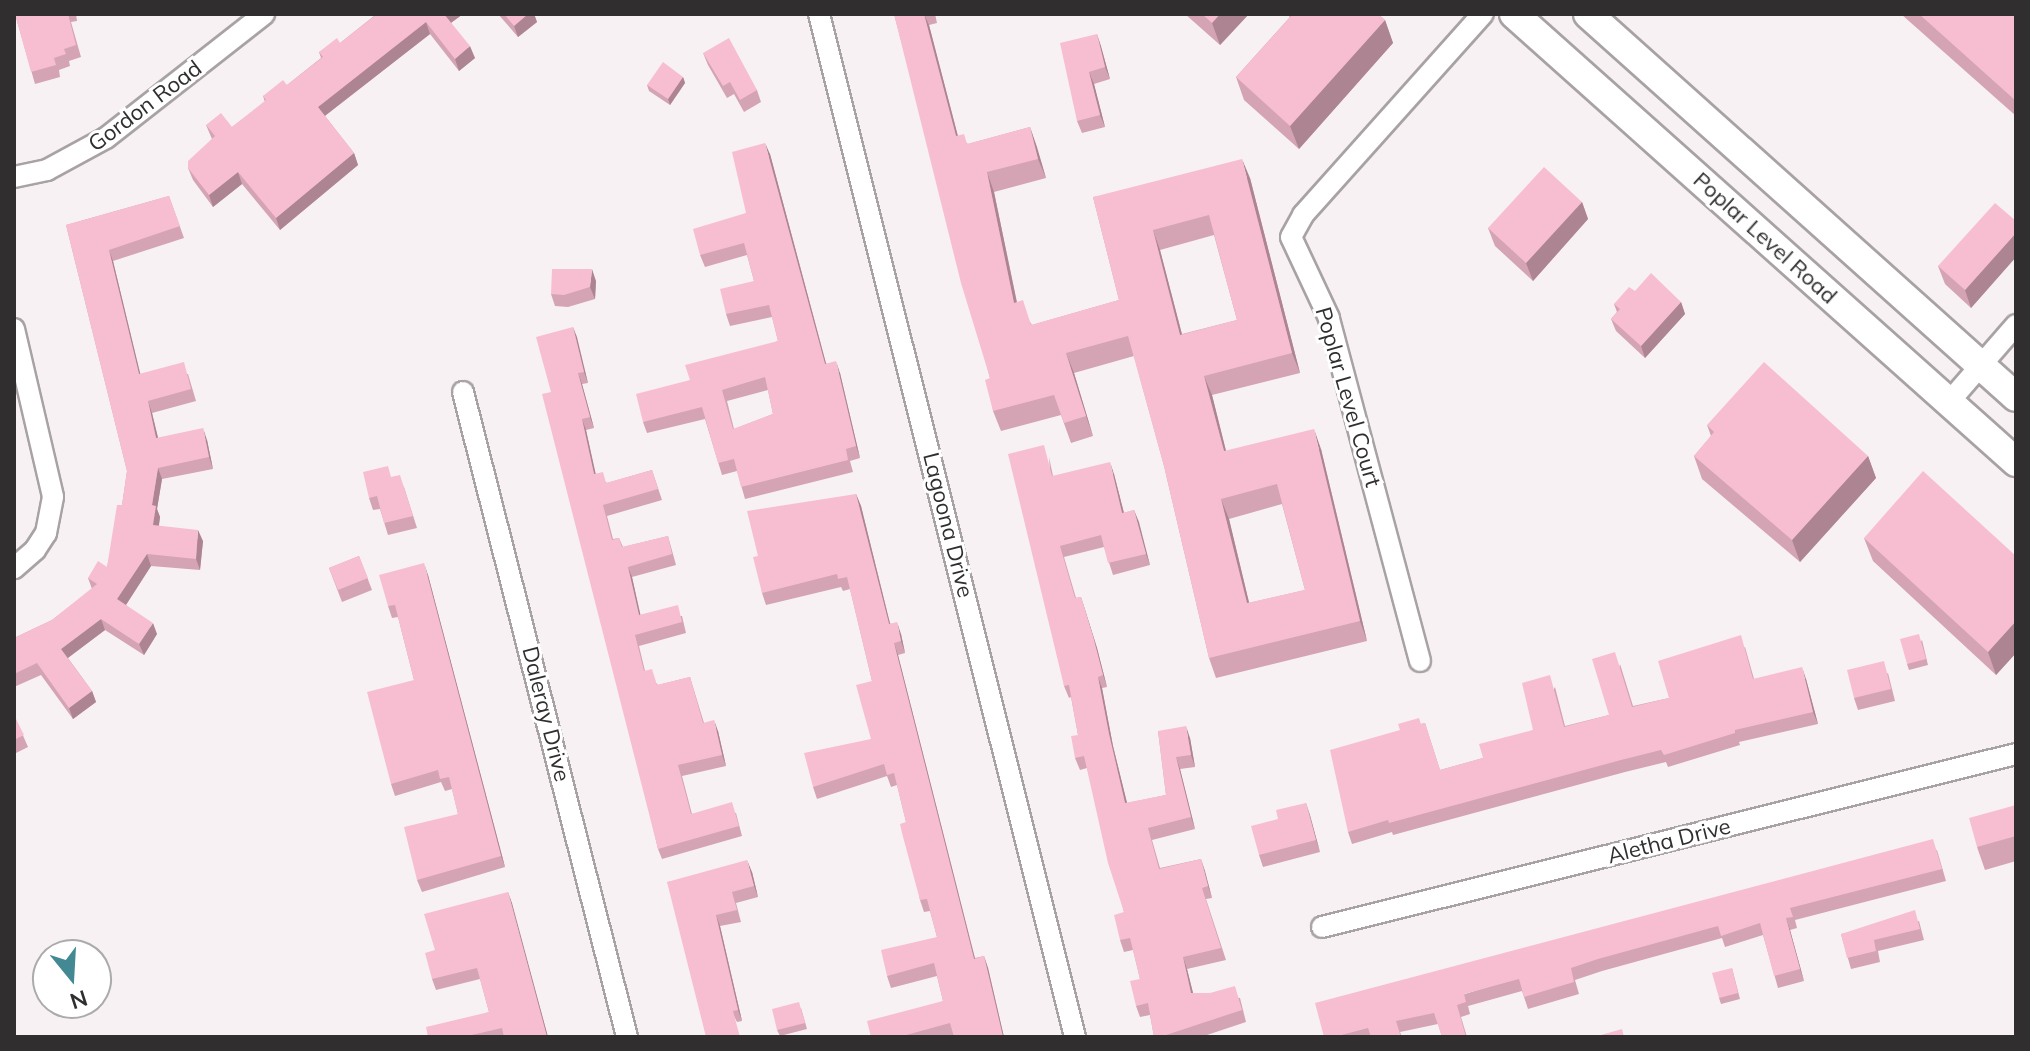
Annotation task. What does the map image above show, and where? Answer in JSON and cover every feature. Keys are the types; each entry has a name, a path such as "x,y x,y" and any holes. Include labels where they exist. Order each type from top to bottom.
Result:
{"main road":[{"name":"Poplar Level Road","path":"1514,14 2016,462"},
{"path":"1588,14 2016,397"}],"street":[{"name":"Gordon Road","path":"14,177 47,170 106,138 264,14"},
{"name":"Lagoona Drive","path":"819,14 1075,1037"},
{"name":"Poplar Level Court","path":"1420,661 1329,318 1291,237 1303,215 1483,14"},
{"path":"1949,402 2016,325"},
{"path":"14,329 53,497 46,533 35,550 14,568"},
{"name":"Daleray Drive","path":"463,392 627,1037"},
{"name":"Aletha Drive","path":"1322,927 2016,754"}],"building":[{"path":"15,14 68,14 76,45 64,49 66,54 54,58 56,65 31,72"},
{"path":"375,14 444,14 470,46 455,59 426,22 318,107 354,153 276,218 238,172 209,195 188,168 188,161 215,136 206,125 221,113 232,127 266,100 263,96 283,80 287,85 323,57 319,52 337,38 340,43"},
{"path":"504,14 528,14 514,26"},
{"path":"894,14 924,14 956,136 964,134 967,144 1030,127 1038,159 987,172 1014,303 1023,300 1031,325 1119,300 1093,197 1242,159 1292,353 1204,376 1224,451 1314,429 1360,621 1209,658 1164,466 1128,336 1066,353 1086,416 1064,423 1054,395 993,411 985,380 990,378 961,283","holes":["1209,215 1237,320 1180,335 1153,230","1277,484 1305,590 1247,603 1221,499"]},
{"path":"1202,14 1220,14 1212,23"},
{"path":"1293,14 1378,14 1385,20 1290,126 1236,77"},
{"path":"1919,14 2016,14 2016,101"},
{"path":"1097,34 1105,67 1089,72 1100,115 1077,121 1060,43"},
{"path":"729,38 757,90 740,100 730,82 723,86 703,53"},
{"path":"663,62 683,77 668,99 647,85"},
{"path":"765,143 825,364 836,361 856,446 846,449 848,460 741,487 734,459 718,463 702,407 643,422 636,394 690,380 685,365 778,341 769,305 726,314 720,289 754,281 744,243 700,255 693,229 746,213 732,152","holes":["765,377 773,414 733,429 722,390"]},
{"path":"1544,167 1582,202 1526,263 1488,228"},
{"path":"169,196 180,226 109,250 139,374 184,362 191,389 148,401 156,438 203,428 209,457 158,468 152,505 156,506 153,525 198,530 196,559 147,554 117,599 153,623 139,644 101,619 61,649 92,691 69,708 37,663 14,674 14,638 52,620 97,584 88,578 98,561 107,567 117,505 122,505 127,471 66,225"},
{"path":"1995,203 2016,221 2016,233 1965,290 1938,266"},
{"path":"552,269 592,269 590,287 564,295 551,294"},
{"path":"1651,273 1681,302 1641,346 1611,319 1620,309 1614,304 1629,287 1635,291"},
{"path":"573,327 584,372 578,373 590,417 582,419 594,474 603,472 606,483 652,470 658,489 603,505 612,540 619,538 622,547 668,536 672,554 628,567 639,615 678,605 682,622 635,635 644,671 652,669 657,685 690,677 703,723 714,720 722,755 678,765 691,814 732,802 739,826 658,849 542,394 551,392 536,337"},
{"path":"1764,362 1868,456 1792,540 1694,456 1714,432 1707,425"},
{"path":"1044,445 1052,476 1110,462 1122,513 1134,510 1146,554 1108,563 1101,535 1060,546 1075,598 1081,597 1103,675 1098,677 1125,803 1166,795 1158,731 1186,726 1191,755 1176,757 1191,817 1148,828 1159,869 1201,859 1208,886 1202,888 1221,948 1183,957 1191,993 1210,993 1235,986 1242,1010 1160,1037 1154,1037 1148,1003 1136,1006 1130,981 1140,979 1130,938 1120,940 1114,915 1124,912 1108,863 1084,756 1075,758 1071,736 1078,735 1069,685 1064,686 1008,454"},
{"path":"388,466 391,477 400,475 413,516 384,523 377,496 369,498 363,472"},
{"path":"1923,471 2016,556 2016,621 1988,652 1864,538"},
{"path":"856,494 889,624 897,622 901,641 894,643 974,959 984,956 1003,1037 954,1037 950,1023 899,1037 871,1037 867,1021 943,1001 934,963 887,976 881,950 937,937 927,899 920,900 902,833 900,824 906,822 894,773 887,775 884,764 813,787 804,753 871,739 856,685 872,681 847,577 838,579 837,574 762,593 753,557 758,556 747,511"},
{"path":"359,556 368,578 338,590 329,568"},
{"path":"424,563 501,856 417,880 404,827 458,814 449,777 440,779 438,770 391,784 367,692 414,680 395,605 388,606 379,575"},
{"path":"1919,634 1926,659 1907,664 1900,639"},
{"path":"1741,635 1753,679 1802,667 1813,712 1735,730 1735,733 1664,755 1661,750 1348,832 1330,750 1400,730 1398,724 1419,718 1421,724 1425,723 1440,770 1483,758 1479,744 1533,730 1522,683 1550,675 1564,727 1609,715 1592,659 1615,652 1632,707 1669,698 1658,661"},
{"path":"1884,661 1891,689 1854,698 1847,670"},
{"path":"14,715 24,735 14,740"},
{"path":"1306,803 1316,840 1259,855 1251,826 1278,819 1276,810"},
{"path":"2016,805 2016,836 1977,847 1969,818"},
{"path":"1933,839 1942,869 1790,908 1793,917 1786,918 1800,969 1774,976 1760,923 1721,936 1718,926 1571,968 1574,982 1524,997 1519,979 1464,994 1466,1002 1457,1005 1466,1037 1442,1037 1434,1013 1396,1021 1401,1037 1371,1037 1368,1028 1324,1037 1315,1003"},
{"path":"747,860 754,886 732,892 737,910 716,915 738,1010 733,1011 740,1037 706,1037 667,882"},
{"path":"508,892 547,1037 504,1037 502,1028 463,1037 428,1037 426,1027 489,1012 477,968 432,979 425,953 435,950 424,914"},
{"path":"1915,910 1920,929 1874,940 1876,951 1847,958 1841,934"},
{"path":"1732,968 1738,993 1719,998 1712,973"},
{"path":"799,1002 805,1023 777,1030 772,1009"},
{"path":"1622,1029 1624,1037 1594,1037"}]}
